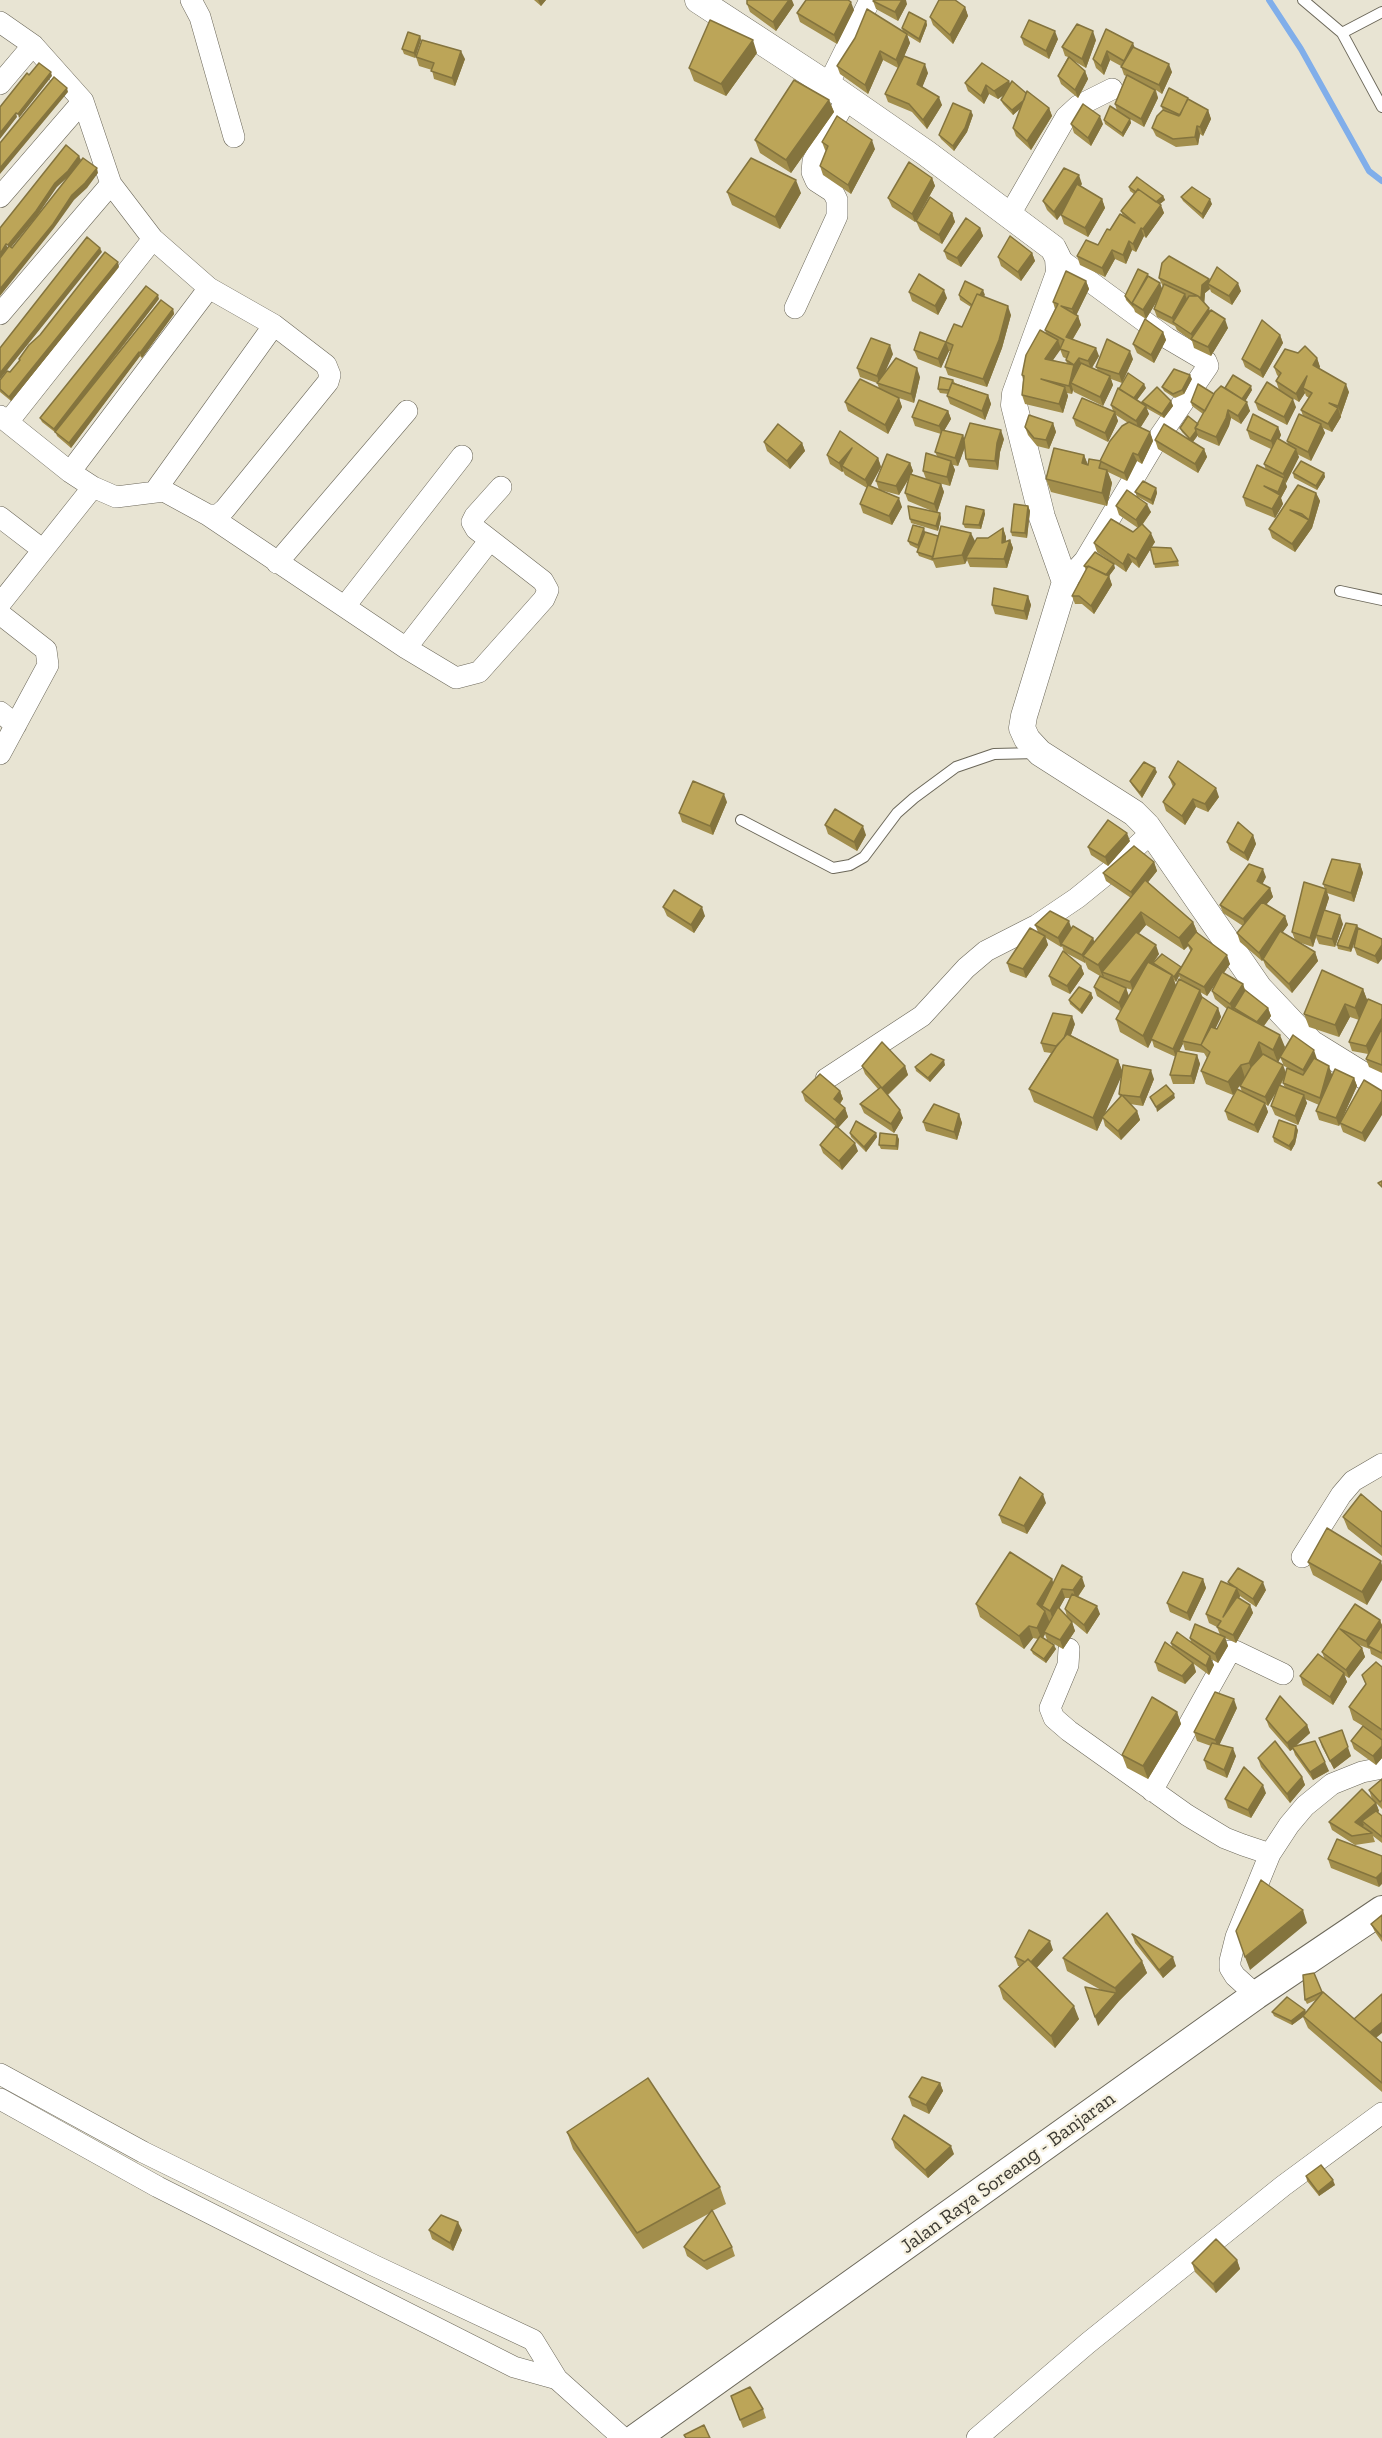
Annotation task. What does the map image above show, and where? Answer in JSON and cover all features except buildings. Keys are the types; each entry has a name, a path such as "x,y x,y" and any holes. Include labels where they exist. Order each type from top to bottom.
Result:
{"main road":[{"name":"Jalan Raya Soreang - Banjaran","path":"640,2436 1256,1995 1382,1910"}],"street":[{"path":"191,0 200,17 234,137"},
{"path":"698,0 838,91 926,153 1053,248 1058,258 1059,273 1015,394 1014,405 1042,517 1065,582"},
{"path":"795,308 837,216 837,200 833,192 816,181 812,172 813,161 870,0"},
{"path":"0,22 33,45 83,101 111,184 153,239 209,288 274,325 326,365 330,375 328,382 225,509 218,515 208,515"},
{"path":"0,84 33,45"},
{"path":"1009,216 1066,117 1078,106 1112,89"},
{"path":"0,197 83,101"},
{"path":"0,314 111,184"},
{"path":"153,239 4,419 70,472 93,487 116,497 155,491 173,495 208,515 277,564 456,678 479,672 544,599 548,590 543,581 476,529 472,522 501,487"},
{"path":"1058,258 1167,338 1206,361 1208,366 1153,446 1085,560 1065,582 1022,728 1040,753 1134,813 1151,832 1259,988 1311,1043 1382,1087"},
{"path":"70,472 209,288"},
{"path":"155,491 274,325"},
{"path":"277,564 407,411"},
{"path":"345,606 462,456"},
{"path":"0,604 93,487"},
{"path":"0,517 43,550"},
{"path":"406,648 490,540"},
{"path":"0,614 46,650 48,665 8,719 0,754"},
{"path":"826,1079 922,1016 966,968 986,951 1037,925 1077,898 1109,872 1151,832"},
{"path":"1302,1557 1341,1495 1353,1481 1382,1464"},
{"path":"1069,1649 1068,1665 1052,1700 1051,1713 1069,1731 1152,1791 1225,1838 1270,1854"},
{"path":"1152,1791 1230,1651 1235,1651 1283,1674"},
{"path":"1256,1995 1235,1976 1230,1968 1230,1961 1236,1937 1270,1854 1305,1806 1332,1784 1362,1772 1382,1768"},
{"path":"0,2073 122,2140 345,2252 533,2340 557,2379"},
{"path":"0,2099 111,2162 514,2367 557,2379 640,2436"},
{"path":"977,2438 1088,2343 1283,2186 1382,2113"},
{"path":"111,2162 122,2140"},
{"path":"334,2275 345,2252"}],"lane":[{"path":"1303,0 1342,33 1382,107"},
{"path":"1342,33 1382,12"},
{"path":"1340,591 1382,600"},
{"path":"741,820 833,868 850,865 864,857 897,813 956,766 994,754 1040,753"}],"waterway":[{"path":"1269,0 1301,49 1369,171 1382,181"}]}
